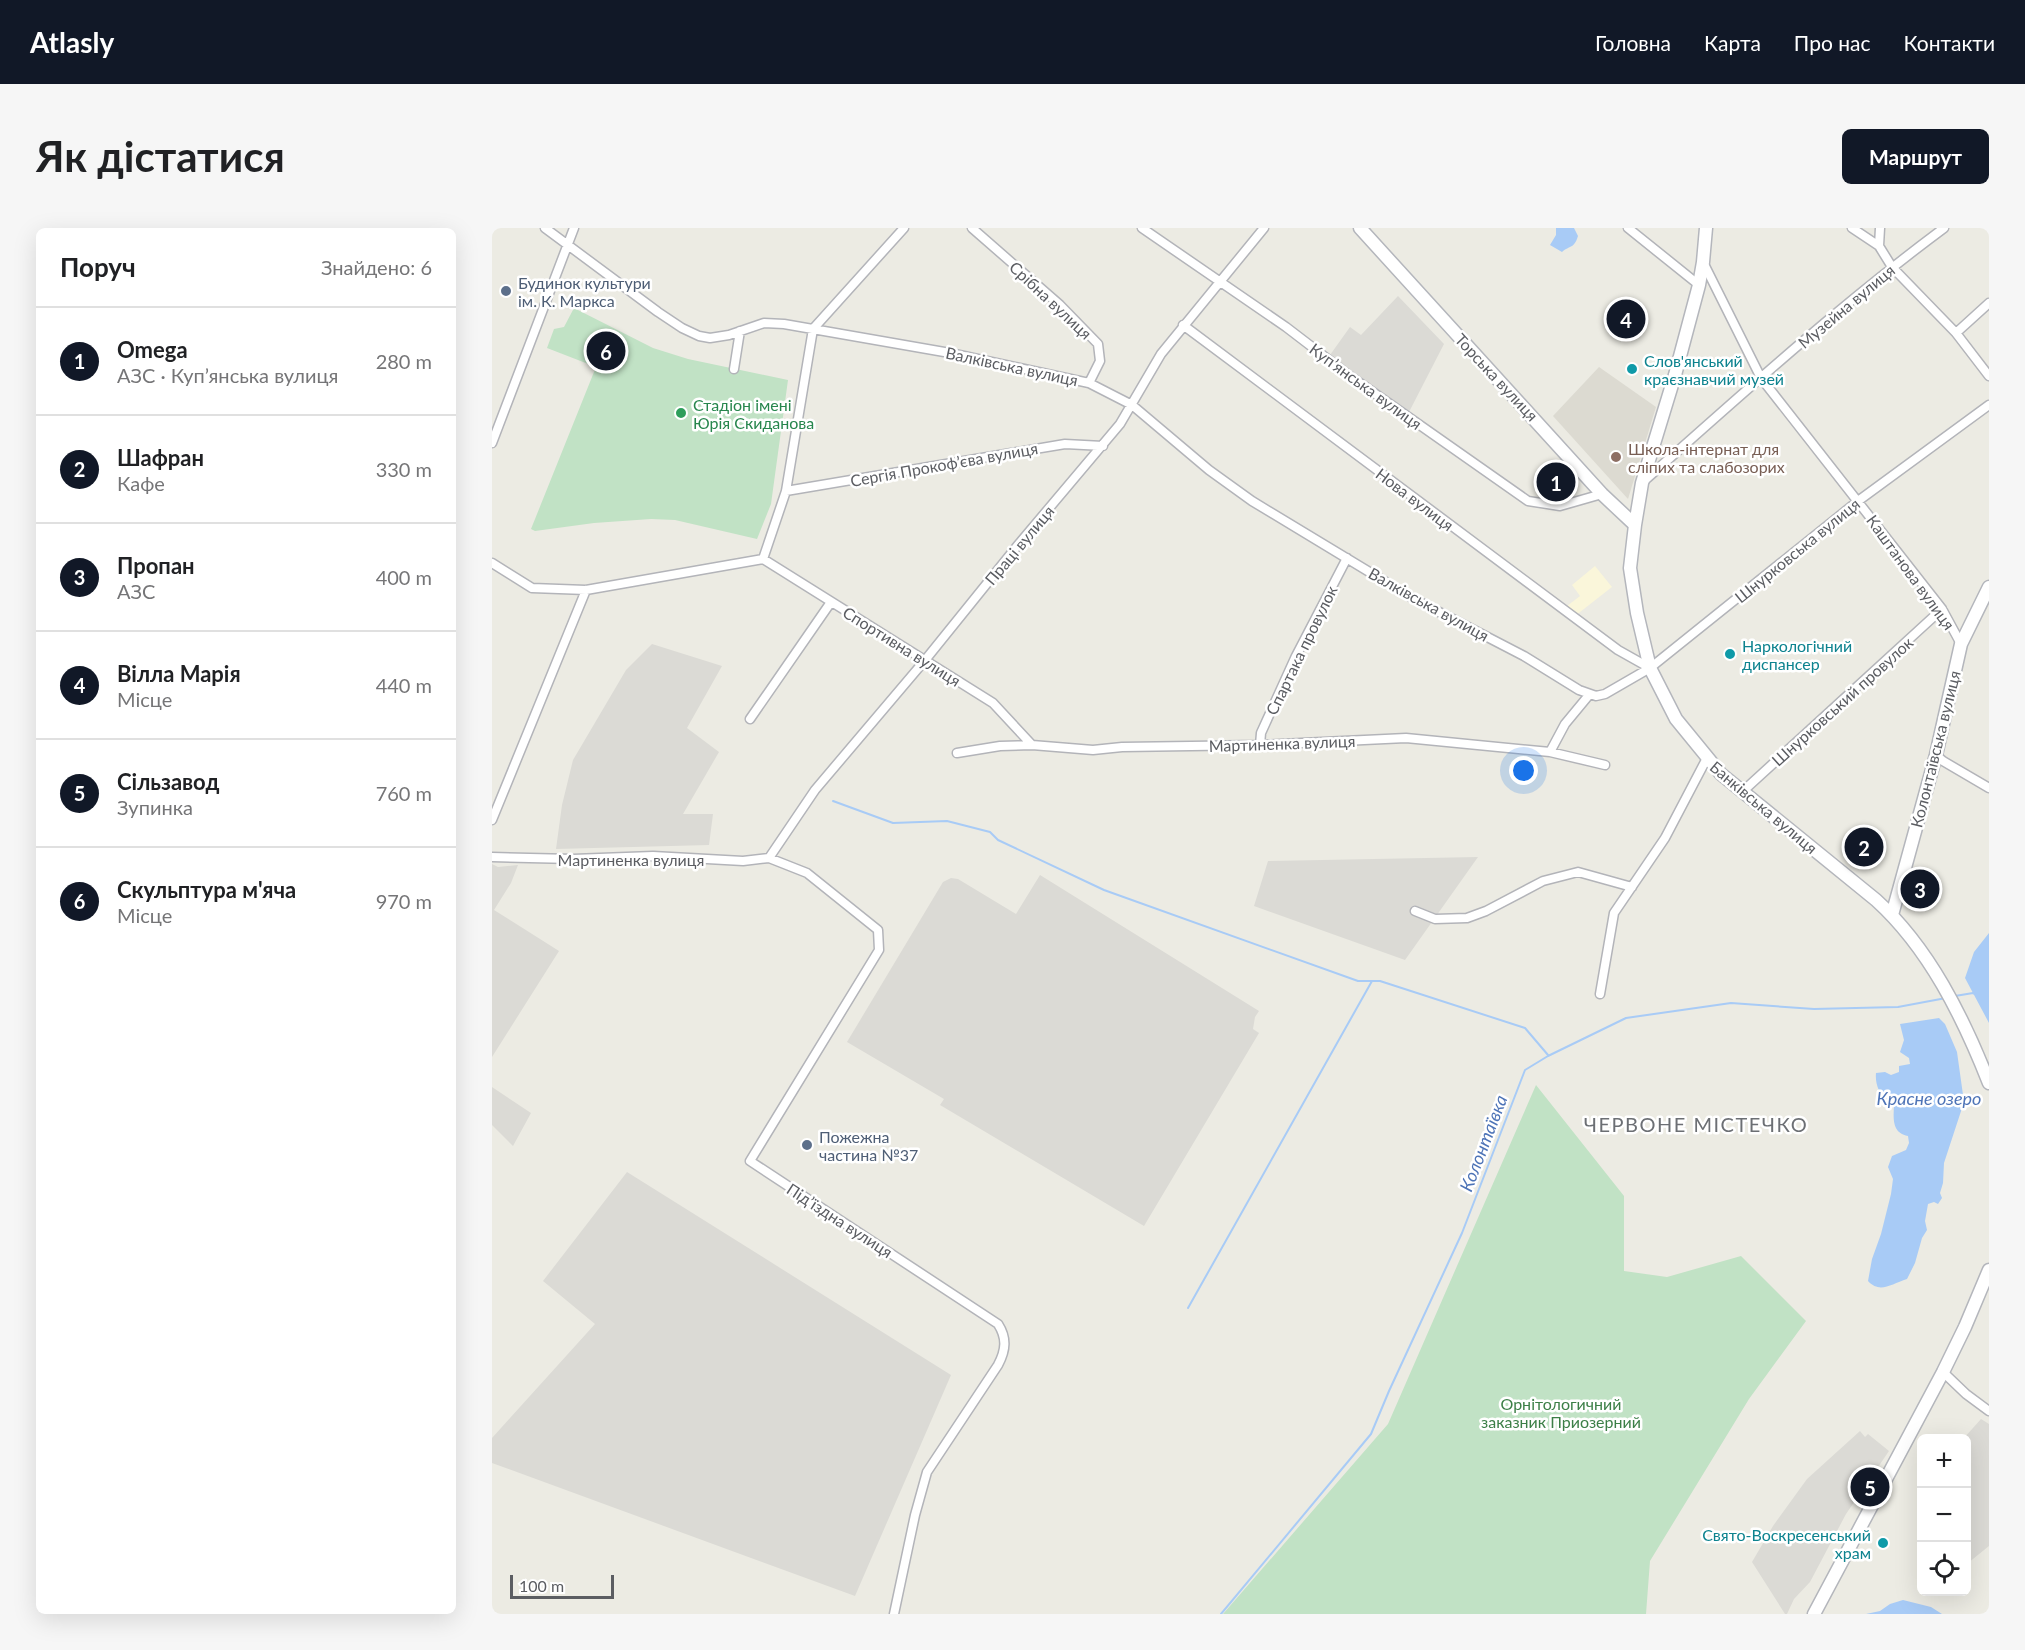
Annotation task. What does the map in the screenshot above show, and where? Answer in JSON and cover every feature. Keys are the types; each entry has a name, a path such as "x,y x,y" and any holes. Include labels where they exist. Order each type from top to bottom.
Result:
{"main road":[{"name":"Торська вулиця","path":"1360,228 1374,234 1602,494 1635,525"},
{"name":"Банківська вулиця","path":"1706,228 1699,285 1675,375 1642,483 1635,525 1630,568 1637,614 1650,668 1676,719 1707,758 1742,792 1892,915 1929,962 1977,1051 1989,1083"},
{"name":"Колонтаївська вулиця","path":"1892,915 1936,755 1961,644 1989,587"},
{"path":"1814,1614 1943,1372 1989,1270"}],"street":[{"name":"Валківська вулиця","path":"545,228 682,328 699,336 710,338 729,335 764,323 784,324 950,353 1089,383 1132,405 1209,470 1252,501 1414,599 1524,656 1589,695"},
{"path":"492,443 574,228"},
{"path":"492,563 532,588 586,590 764,560 786,491 813,329 904,228"},
{"name":"Срібна вулиця","path":"972,228 1060,305 1098,344 1100,361 1089,383"},
{"name":"Куп’янська вулиця","path":"1142,228 1286,327 1350,376 1528,501 1560,506 1602,494"},
{"name":"Праці вулиця","path":"769,858 815,790 926,660 1017,545 1103,446 1132,405 1161,354 1263,228"},
{"path":"1628,228 1699,285"},
{"path":"1852,228 1879,246 1892,267 1956,333 1989,376"},
{"path":"1879,246 1880,228"},
{"name":"Музейна вулиця","path":"1642,483 1892,267 1944,228"},
{"name":"Каштанова вулиця","path":"1703,262 1761,378 1942,609 1961,644"},
{"path":"1956,333 1989,303"},
{"name":"Нова вулиця","path":"1183,325 1618,650 1650,668"},
{"path":"734,369 740,331"},
{"name":"Шнурковська вулиця","path":"1589,695 1605,694 1650,668 1858,501 1989,405"},
{"name":"Сергія Прокоф’єва вулиця","path":"786,491 1065,444 1103,446"},
{"name":"Спартака провулок","path":"1260,745 1261,733 1296,656 1347,558"},
{"name":"Спортивна вулиця","path":"764,560 993,703 1032,745"},
{"path":"492,820 586,590"},
{"path":"750,719 831,602"},
{"name":"Шнурковський провулок","path":"1742,792 1942,609"},
{"path":"1550,752 1565,724 1589,695"},
{"name":"Мартиненка вулиця","path":"957,753 1000,746 1032,745 1093,750 1122,747 1260,745 1406,738 1550,752 1605,765"},
{"path":"1936,755 1989,788"},
{"path":"1600,994 1614,913 1675,822 1707,758"},
{"name":"Мартиненка вулиця","path":"492,857 573,859 653,856 743,861 769,858"},
{"name":"Під’їздна вулиця","path":"769,858 807,873 878,930 879,950 750,1161 998,1324 1005,1343 998,1365 927,1472 915,1515 894,1614"},
{"path":"1415,911 1435,919 1467,918 1486,911 1543,881 1578,872 1632,887"},
{"path":"1943,1372 1966,1394 1989,1411"}],"shaded area":[{"path":"1398,296 1444,344 1409,412 1330,355 1350,327 1361,335"},
{"name":"Школа-інтернат для сліпих та слабозорих","path":"1599,367 1656,407 1628,499 1553,416"},
{"path":"1595,566 1612,587 1575,616 1567,606 1580,596 1572,585"},
{"path":"652,644 722,666 687,728 719,752 683,814 713,814 709,845 556,849 562,805 573,760 626,670"},
{"path":"1478,857 1405,960 1254,906 1268,861"},
{"path":"492,864 498,867 518,865 511,883 494,910 559,951 492,1057"},
{"path":"1040,875 1259,1011 1255,1017 1253,1029 1259,1033 1144,1226 940,1105 944,1099 847,1042 943,882 951,878 958,879 1016,914"},
{"path":"492,1087 531,1113 513,1146 492,1125"},
{"path":"627,1172 951,1375 855,1596 492,1463 492,1438 595,1324 543,1281"},
{"path":"1981,1419 1989,1424 1989,1546 1971,1561 1971,1434 1968,1434"},
{"path":"1860,1431 1865,1437 1868,1434 1889,1451 1846,1514 1810,1582 1794,1599 1785,1614 1752,1562 1773,1526 1807,1479"}],"green space":[{"name":"Стадiон імені Юрія Скиданова","path":"574,308 653,348 688,359 788,380 771,504 757,539 675,520 651,519 594,523 535,531 531,529 596,367 547,348 554,329 564,327"},
{"name":"Орнiтологичний заказник Приозерний","path":"1536,1085 1624,1196 1624,1271 1667,1277 1741,1256 1806,1321 1749,1399 1650,1561 1646,1614 1223,1614 1388,1424"}],"water":[{"path":"1556,228 1574,228 1578,236 1573,245 1562,252 1550,245 1556,235"},
{"path":"1989,933 1989,1023 1965,978 1974,952"},
{"name":"Красне озеро","path":"1939,1018 1945,1024 1957,1052 1964,1102 1944,1163 1940,1193 1942,1198 1938,1204 1934,1202 1928,1204 1925,1221 1927,1230 1907,1279 1886,1287 1877,1287 1868,1281 1891,1194 1893,1179 1888,1167 1892,1156 1906,1150 1909,1143 1908,1136 1898,1131 1894,1123 1894,1102 1889,1102 1880,1093 1876,1073 1885,1072 1891,1075 1899,1072 1899,1066 1910,1064 1909,1058 1900,1052 1904,1040 1900,1024"},
{"path":"1903,1600 1931,1607 1942,1614 1866,1614 1880,1611 1890,1604"}],"waterway":[{"path":"833,801 893,823 947,821 990,832 998,840 1104,890 1358,981 1380,981 1525,1028 1548,1055"},
{"path":"1188,1308 1372,981"},
{"name":"Колонтаївка","path":"1955,996 1975,994"},
{"name":"Колонтаївка","path":"1221,1614 1371,1434 1462,1233 1525,1070 1548,1056 1626,1018 1731,1003 1814,1009 1898,1007 1946,998"}],"place":[{"name":"Будинок культури ім. К. Маркса","path":"506,291"},
{"name":"Вілла Марія","path":"1626,319"},
{"name":"Скульптура м'яча","path":"606,351"},
{"name":"Слов'янський краєзнавчий музей","path":"1632,369"},
{"name":"Стадiон імені Юрія Скиданова","path":"681,413"},
{"name":"Школа-інтернат для сліпих та слабозорих","path":"1616,457"},
{"name":"Omega","path":"1556,482"},
{"name":"Наркологічний диспансер","path":"1730,654"},
{"name":"Шафран","path":"1864,847"},
{"name":"Пропан","path":"1920,889"},
{"name":"Пожежна частина №37","path":"807,1145"},
{"name":"Сільзавод","path":"1870,1487"},
{"name":"Свято-Воскресенський храм","path":"1883,1543"}],"district":[{"name":"ЧЕРВОНЕ МІСТЕЧКО","path":"1696,1124"}]}
